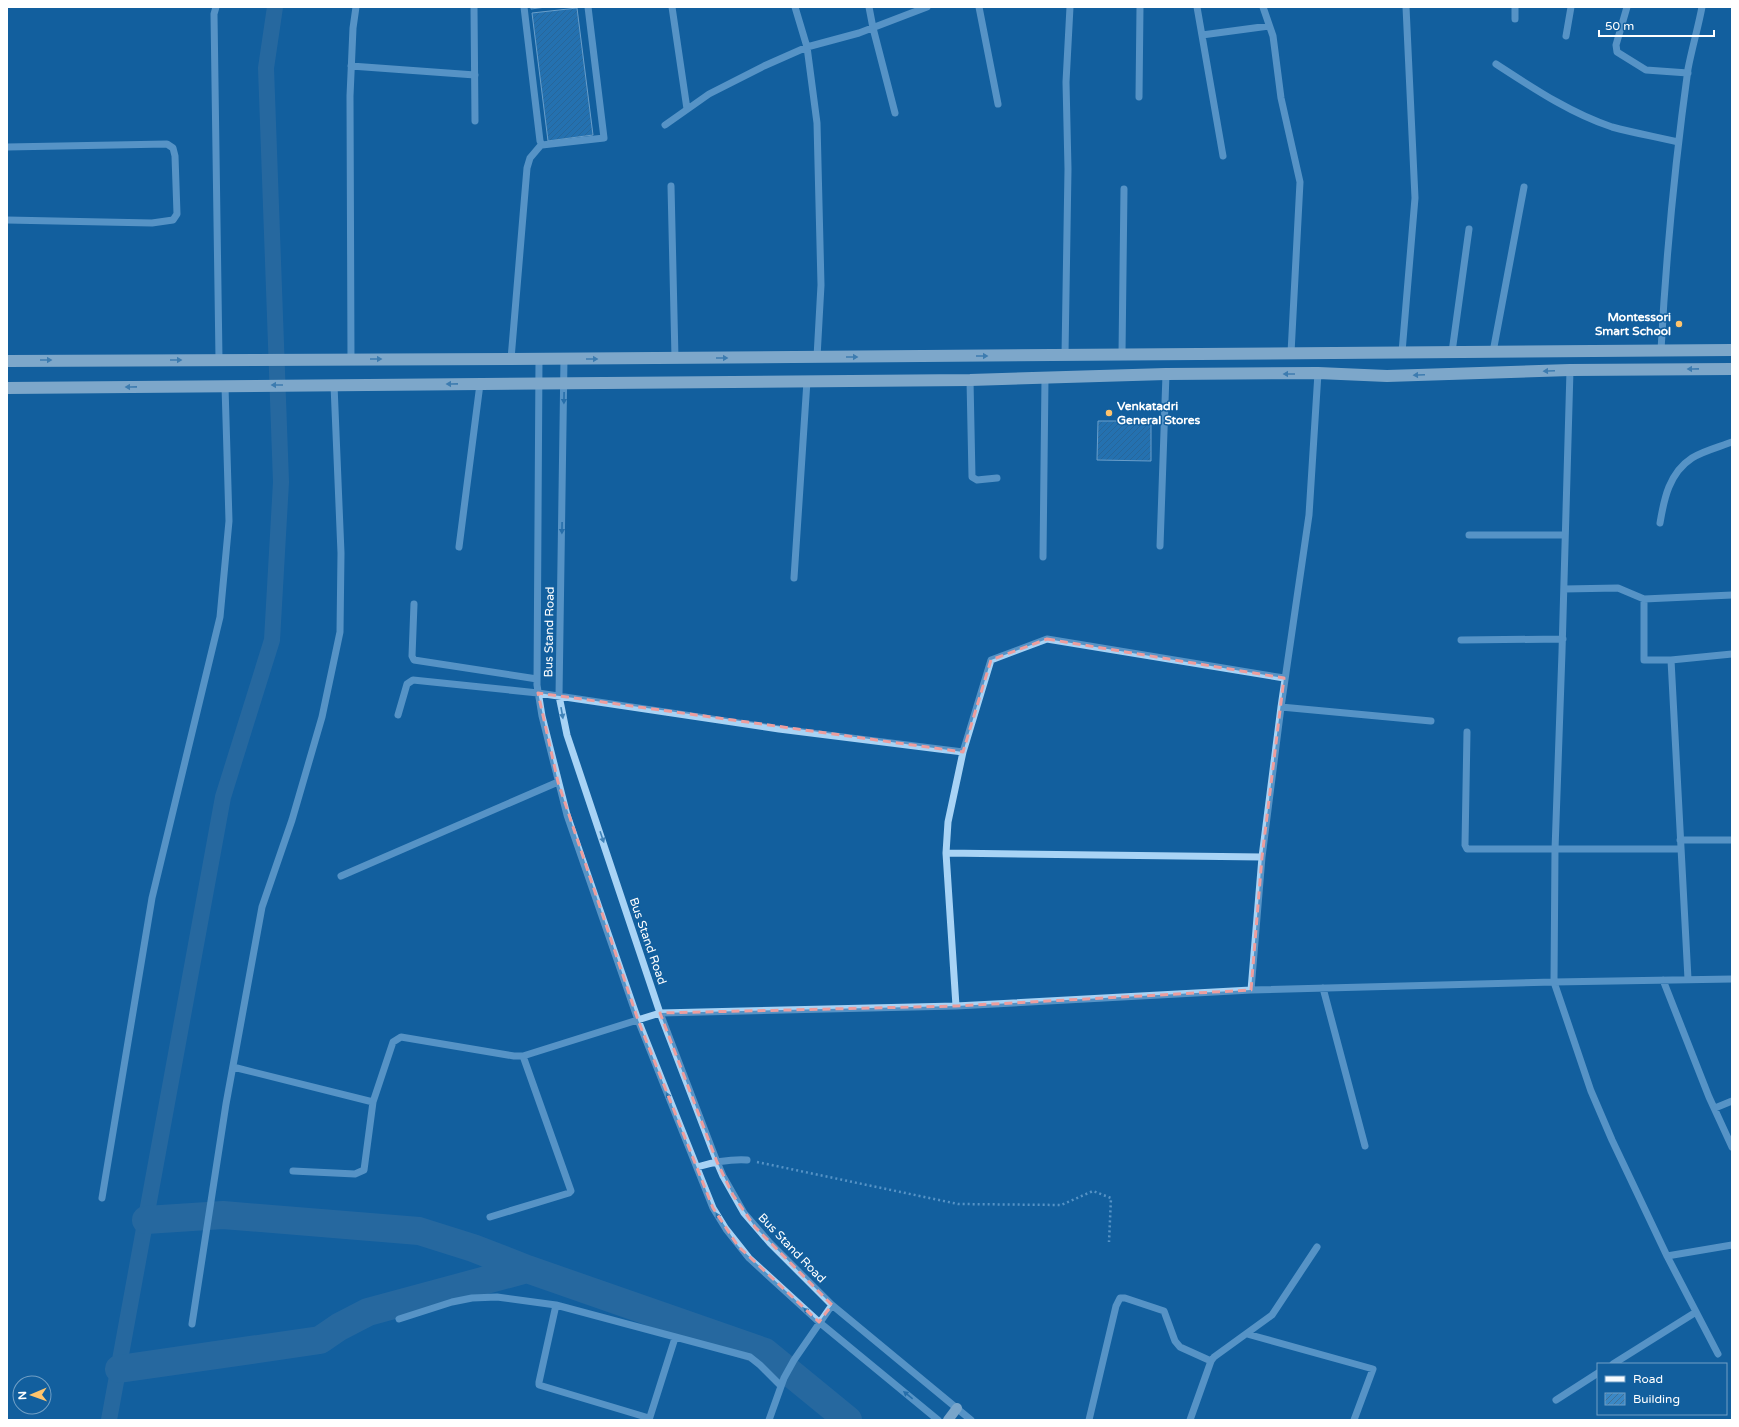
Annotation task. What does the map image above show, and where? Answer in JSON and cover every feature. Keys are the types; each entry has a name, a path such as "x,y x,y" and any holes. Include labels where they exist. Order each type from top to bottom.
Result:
{"highway":[{"path":"7,361 219,359 564,359 1732,350"},
{"path":"7,388 970,380 1166,374 1318,374 1387,376 1570,370 1732,369"}],"main road":[{"path":"948,1420 957,1408"}],"street":[{"path":"216,7 214,14 219,359"},
{"path":"351,359 350,104 353,28 356,7"},
{"path":"474,7 475,121"},
{"path":"524,7 541,145"},
{"path":"511,359 526,168 530,158 541,145 604,138 588,7"},
{"path":"672,7 687,109"},
{"path":"795,7 807,47 817,123 821,286 817,357"},
{"path":"869,7 895,113"},
{"path":"665,125 708,94 764,66 807,47 873,28 927,7"},
{"path":"979,7 998,104"},
{"path":"1065,355 1068,169 1066,82 1070,7"},
{"path":"1139,97 1140,7"},
{"path":"1197,7 1223,156"},
{"path":"1263,7 1273,36 1281,98 1300,182 1291,353"},
{"path":"1402,352 1415,198 1406,7"},
{"path":"1515,7 1515,19"},
{"path":"1566,36 1571,7"},
{"path":"1627,7 1616,45 1617,52 1651,71 1688,73"},
{"path":"1661,350 1665,265 1678,142 1688,73 1702,7"},
{"path":"1202,35 1270,26"},
{"path":"1496,64 1546,96 1587,117 1613,127 1678,142"},
{"path":"351,66 475,75"},
{"path":"7,147 167,144 173,148 175,156 177,214 173,220 152,223 7,220"},
{"path":"671,186 675,358"},
{"path":"1493,352 1524,187"},
{"path":"1122,354 1124,189"},
{"path":"1452,352 1469,229"},
{"name":"Bus Stand Road","path":"539,359 538,692 542,716 567,815 638,1020 714,1208 738,1246 819,1322 938,1420"},
{"name":"Bus Stand Road","path":"564,359 565,383 559,696 567,735 660,1013 717,1162 733,1195 755,1227 832,1305 971,1420"},
{"path":"1570,370 1563,639 1555,850 1554,982 1591,1091 1612,1140 1667,1256 1718,1354"},
{"path":"1160,546 1166,374"},
{"path":"1251,990 1262,857 1284,678 1309,516 1318,374"},
{"path":"1043,557 1045,378"},
{"path":"970,380 972,477 977,480 997,478"},
{"path":"794,578 807,381"},
{"path":"459,547 480,384"},
{"path":"192,1324 233,1067 262,907 292,820 322,718 340,632 341,552 334,385"},
{"path":"102,1198 152,898 220,617 229,521 225,386"},
{"path":"1660,523 1664,500 1678,469 1692,458 1732,442"},
{"path":"1468,535 1565,535"},
{"path":"1564,589 1618,588 1644,599 1732,595"},
{"path":"1644,599 1644,660 1670,660 1732,654"},
{"path":"414,604 412,656 414,660 537,679"},
{"path":"1461,640 1563,639"},
{"path":"956,1006 946,853 948,822 963,752 991,660 1046,640 1284,678"},
{"path":"1670,660 1688,979"},
{"path":"398,715 407,684 413,680 538,692 779,729 963,752"},
{"path":"1281,707 1431,721"},
{"path":"1467,732 1465,848 1469,850 1681,849"},
{"path":"341,876 558,782"},
{"path":"1680,840 1732,840"},
{"path":"946,853 1262,857"},
{"path":"293,1171 355,1174 364,1170 373,1102 393,1042 401,1037 514,1056 523,1056 660,1013 956,1006 1251,990 1732,979"},
{"path":"1662,980 1714,1108 1732,1147"},
{"path":"1323,988 1365,1146"},
{"path":"490,1217 570,1193 571,1191 523,1056"},
{"path":"233,1067 373,1102"},
{"path":"1714,1108 1732,1101"},
{"path":"697,1167 717,1162 747,1160"},
{"path":"1667,1256 1732,1245"},
{"path":"1190,1420 1211,1361 1218,1353 1272,1315 1317,1247"},
{"path":"399,1318 452,1302 472,1298 497,1297 556,1305 750,1358 760,1365 781,1386"},
{"path":"1089,1420 1117,1300 1120,1298 1125,1298 1160,1308 1164,1311 1176,1341 1180,1347 1211,1361"},
{"path":"556,1305 538,1382 539,1385 649,1419 675,1338"},
{"path":"769,1420 784,1378 794,1360 832,1305"},
{"path":"1615,1363 1696,1312"},
{"path":"1247,1334 1373,1368 1354,1420"},
{"path":"1556,1400 1597,1375"}],"path":[{"path":"747,1160 958,1204 1061,1205 1093,1191 1112,1198 1109,1242"}],"highlighted area":[{"path":"1047,639 1284,678 1262,857 1251,990 956,1006 660,1013 717,1162 733,1195 755,1227 832,1305 819,1322 738,1246 713,1208 638,1020 558,782 538,693 963,752 991,660"}],"building":[{"path":"531,7 546,7 531,9"},
{"path":"577,8 593,135 548,141 532,13"},
{"path":"1098,421 1151,421 1151,461 1097,460"}],"waterway":[{"path":"109,1420 223,797 272,640 281,482 266,68 275,7"},
{"path":"146,1220 223,1215 419,1231 473,1248 527,1269"},
{"path":"119,1369 320,1340 339,1327 368,1312 527,1269 765,1352 848,1420"}],"place":[{"name":"Montessori Smart School","path":"1679,324"},
{"name":"Venkatadri General Stores","path":"1109,413"}]}
